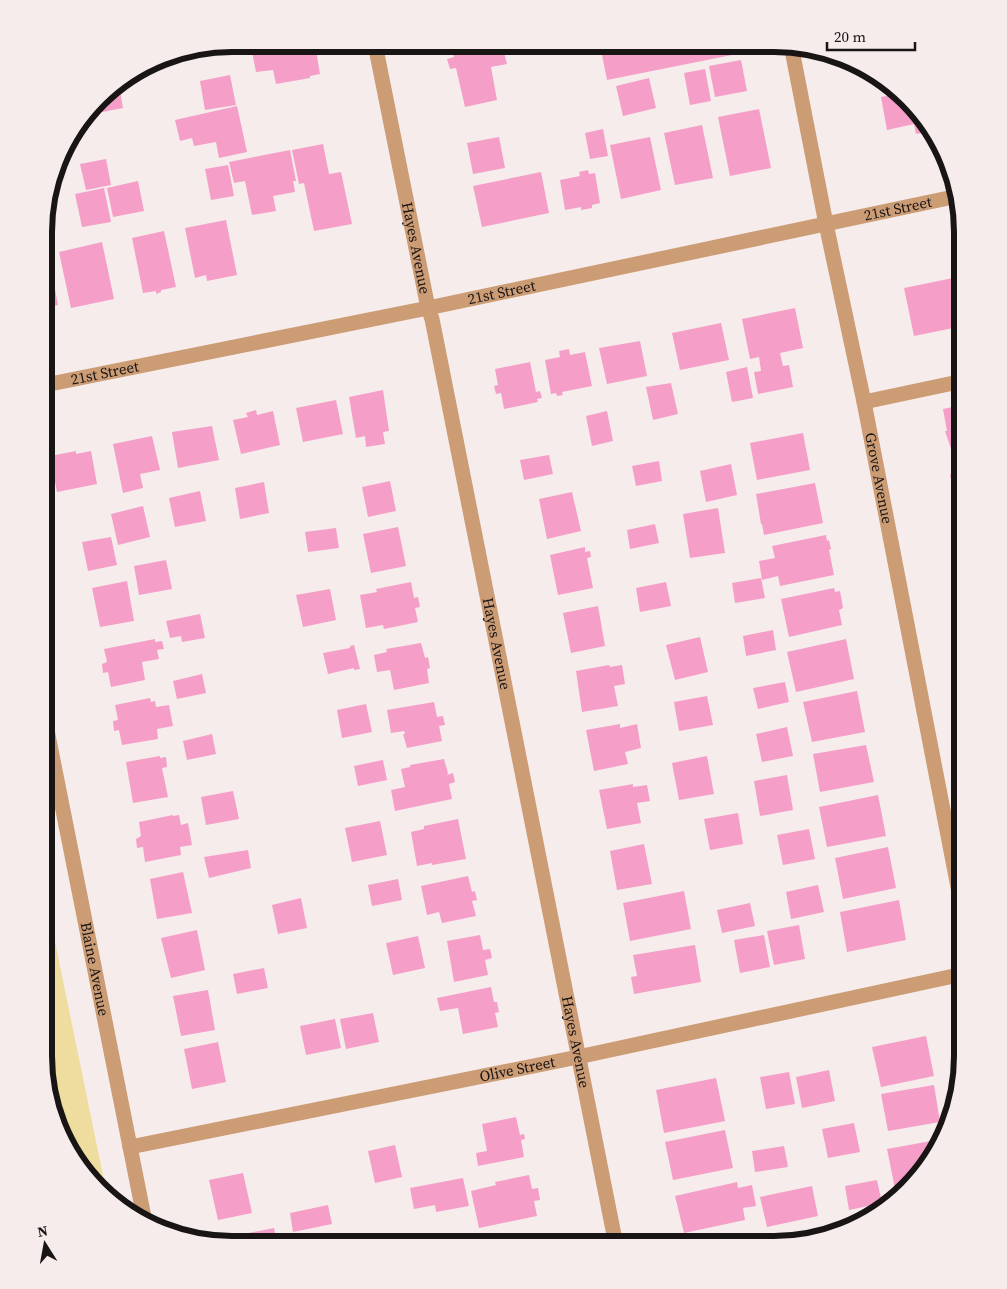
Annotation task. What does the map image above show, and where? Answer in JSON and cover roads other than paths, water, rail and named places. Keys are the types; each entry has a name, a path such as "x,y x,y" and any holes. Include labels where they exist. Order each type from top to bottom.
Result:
{"street":[{"name":"Hayes Avenue","path":"377,52 428,308 434,328 614,1236"},
{"name":"Grove Avenue","path":"793,54 826,224 864,402 954,867"},
{"name":"21st Street","path":"52,384 428,308 951,198"},
{"path":"864,402 954,383"},
{"name":"Blaine Avenue","path":"52,755 143,1212"},
{"name":"Olive Street","path":"130,1147 578,1057 954,976"}]}
